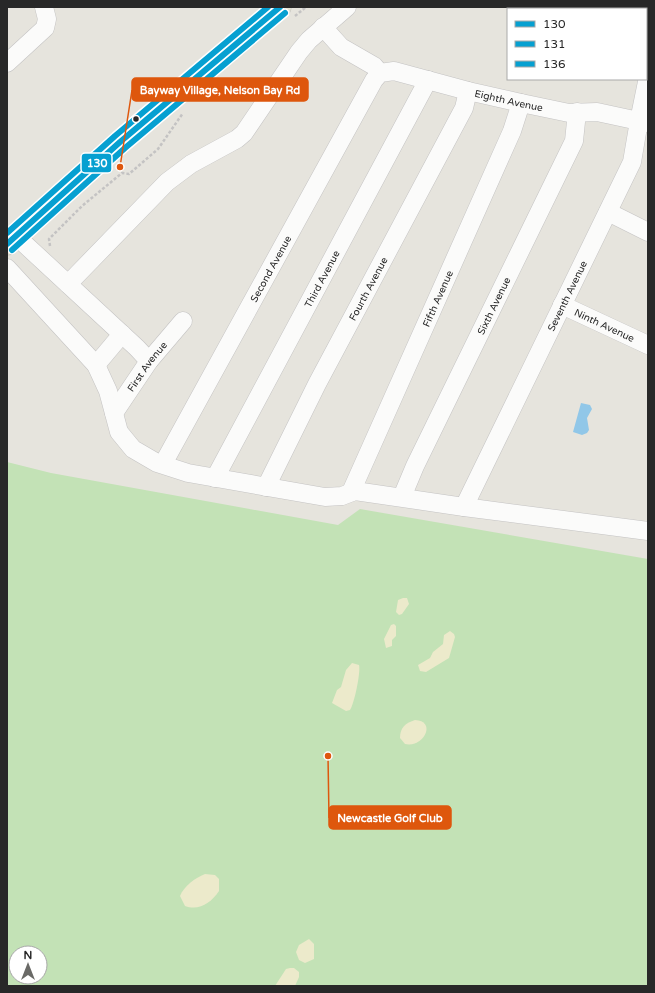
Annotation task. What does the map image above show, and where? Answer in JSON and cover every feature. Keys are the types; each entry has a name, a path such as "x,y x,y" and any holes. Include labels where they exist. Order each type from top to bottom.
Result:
{"main road":[{"path":"11,240 120,142 280,7"}],"lane":[{"path":"7,63 45,28 47,19 44,7"},
{"path":"68,284 167,182 191,164 237,139 244,133 296,56 309,40 347,7"},
{"path":"324,27 341,47 374,66 380,73"},
{"name":"Eighth Avenue","path":"380,73 394,70 468,91 521,103 569,113 597,112 643,122"},
{"name":"Second Avenue","path":"162,464 374,80 380,73"},
{"name":"Seventh Avenue","path":"464,507 632,162 643,122 648,77"},
{"name":"Third Avenue","path":"215,478 428,80"},
{"name":"Fourth Avenue","path":"266,487 317,384 464,108 468,91"},
{"name":"Fifth Avenue","path":"351,492 512,131 521,103"},
{"name":"Sixth Avenue","path":"402,498 415,466 574,141 577,112"},
{"path":"608,212 648,232"},
{"path":"11,240 50,267 149,361"},
{"path":"7,268 96,365 108,391 119,432 125,441 143,456 162,464 188,473 325,497 342,496 351,492 363,491 464,507 648,531"},
{"name":"Ninth Avenue","path":"562,304 648,345"},
{"name":"First Avenue","path":"114,413 149,361 183,321"},
{"path":"96,365 122,334"}],"path":[{"path":"50,267 54,262 49,239 82,206 122,173 129,174 158,149 184,111"}],"green space":[{"path":"7,462 51,473 338,525 360,509 648,559 648,986 7,986"}],"sand":[{"path":"407,598 409,604 402,614 399,615 396,612 398,600"},
{"path":"394,624 396,626 396,636 392,640 392,646 386,648 384,639 391,625"},
{"path":"450,631 455,637 449,658 426,672 420,671 418,665 430,658 433,652 443,644 444,635"},
{"path":"352,663 359,665 359,674 352,707 350,710 346,711 332,703 337,690 341,687 346,670"},
{"path":"415,720 422,721 425,725 427,729 425,734 418,742 405,744 400,738 402,728 406,724"},
{"path":"205,874 215,875 219,879 219,891 212,899 200,907 185,906 180,896 182,892 190,883"},
{"path":"309,939 314,944 314,959 305,963 299,960 296,952 299,945"},
{"path":"294,968 299,972 299,977 295,986 275,986 286,969"}],"water":[{"path":"581,403 590,405 592,409 587,418 589,430 587,433 582,435 573,432"}],"transit line":[{"name":"136","path":"7,233 115,136 268,7"},
{"name":"130","path":"7,244 120,142 280,7"},
{"name":"131","path":"12,250 125,148 285,13"}],"place":[{"name":"Bayway Village, Nelson Bay Rd","path":"120,167"},
{"name":"Newcastle Golf Club","path":"328,756"}]}
